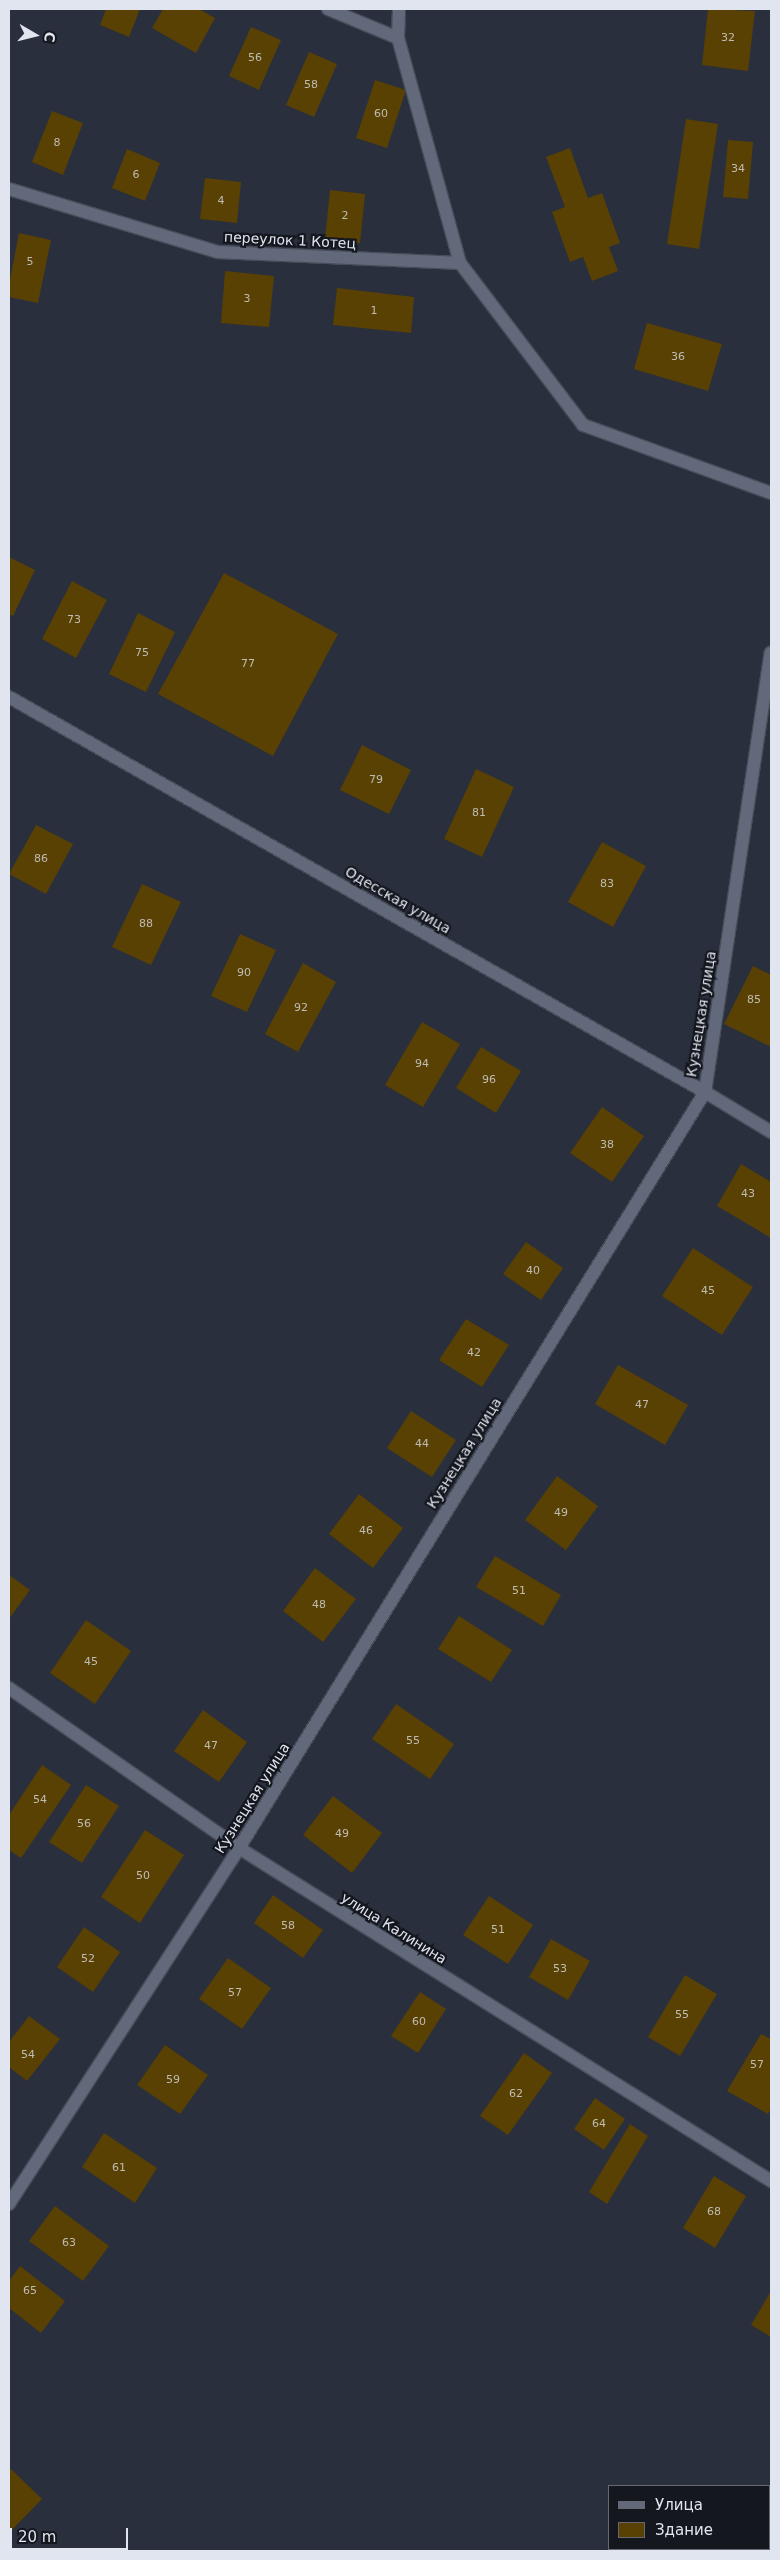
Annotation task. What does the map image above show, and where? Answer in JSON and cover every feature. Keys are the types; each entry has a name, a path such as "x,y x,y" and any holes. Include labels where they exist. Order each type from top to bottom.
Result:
{"street":[{"path":"328,9 398,38"},
{"path":"399,9 398,38 460,263 582,425 771,493"},
{"name":"переулок 1 Котец","path":"9,189 218,252 460,263"},
{"name":"Кузнецкая улица","path":"9,2204 239,1848 705,1092 771,653"},
{"name":"Одесская улица","path":"9,698 705,1092 771,1132"},
{"name":"улица Калинина","path":"9,1688 239,1848 771,2181"}],"building":[{"path":"106,9 140,9 129,37 100,25"},
{"path":"163,9 199,9 215,18 196,53 152,28"},
{"path":"708,9 755,11 748,71 702,65"},
{"path":"251,27 281,40 259,90 229,76"},
{"path":"309,52 337,64 314,117 286,105"},
{"path":"375,80 406,90 387,148 356,138"},
{"path":"52,111 83,123 63,175 32,162"},
{"path":"686,119 718,124 699,249 667,244"},
{"path":"728,140 753,142 748,199 723,197"},
{"path":"570,148 588,198 602,193 620,243 609,247 618,271 592,281 583,257 570,262 552,212 565,207 546,157"},
{"path":"127,149 160,163 145,201 112,188"},
{"path":"205,178 241,182 237,223 200,219"},
{"path":"330,190 365,194 360,243 325,239"},
{"path":"19,233 51,240 38,303 9,297 9,285"},
{"path":"225,271 274,276 269,327 221,323"},
{"path":"337,288 414,297 411,333 333,325"},
{"path":"647,323 722,344 708,391 634,369"},
{"path":"9,557 35,570 13,616 9,614"},
{"path":"224,573 338,634 273,756 158,694"},
{"path":"72,581 107,600 76,658 42,639"},
{"path":"138,613 175,632 146,692 109,674"},
{"path":"362,745 411,770 389,814 340,790"},
{"path":"476,769 514,787 482,857 444,839"},
{"path":"36,825 73,844 46,894 9,874"},
{"path":"602,842 646,866 613,927 568,902"},
{"path":"142,884 181,902 151,965 112,947"},
{"path":"240,934 276,950 247,1012 211,996"},
{"path":"303,963 336,982 298,1052 265,1034"},
{"path":"753,966 771,975 771,1047 724,1024"},
{"path":"422,1022 460,1044 423,1107 385,1085"},
{"path":"481,1047 521,1071 496,1113 456,1088"},
{"path":"602,1107 644,1136 612,1182 570,1153"},
{"path":"741,1164 771,1182 771,1238 717,1206"},
{"path":"526,1242 563,1268 541,1300 503,1274"},
{"path":"693,1248 753,1287 722,1335 662,1296"},
{"path":"466,1319 509,1345 482,1387 439,1360"},
{"path":"618,1365 688,1405 665,1445 595,1404"},
{"path":"411,1411 456,1440 432,1477 387,1448"},
{"path":"557,1476 598,1506 566,1550 525,1520"},
{"path":"359,1494 403,1528 373,1568 329,1534"},
{"path":"495,1556 561,1595 543,1626 476,1587"},
{"path":"315,1568 356,1599 323,1642 283,1611"},
{"path":"9,1575 30,1590 9,1619"},
{"path":"459,1616 512,1650 491,1682 438,1649"},
{"path":"86,1620 131,1651 95,1704 50,1673"},
{"path":"396,1704 454,1744 430,1779 372,1739"},
{"path":"203,1710 247,1742 219,1782 174,1751"},
{"path":"42,1765 71,1785 21,1858 9,1850 9,1815"},
{"path":"86,1785 119,1806 82,1863 49,1842"},
{"path":"333,1796 382,1833 352,1873 303,1835"},
{"path":"145,1830 184,1855 140,1923 101,1897"},
{"path":"273,1895 323,1930 303,1958 254,1923"},
{"path":"489,1896 533,1925 508,1964 463,1935"},
{"path":"84,1927 120,1952 93,1992 57,1967"},
{"path":"551,1939 590,1961 568,2000 529,1977"},
{"path":"228,1958 271,1988 242,2029 199,1999"},
{"path":"685,1975 717,1994 680,2056 648,2037"},
{"path":"420,1992 446,2009 418,2053 391,2036"},
{"path":"29,2016 60,2039 27,2081 9,2067 9,2042"},
{"path":"761,2034 771,2039 771,2108 768,2114 727,2091"},
{"path":"165,2045 208,2075 180,2114 137,2085"},
{"path":"524,2053 552,2073 508,2135 480,2116"},
{"path":"595,2098 625,2119 604,2150 574,2129"},
{"path":"630,2124 648,2136 607,2204 589,2192"},
{"path":"104,2133 157,2168 135,2203 82,2167"},
{"path":"714,2176 746,2196 715,2248 683,2228"},
{"path":"55,2206 109,2246 83,2281 29,2241"},
{"path":"20,2266 65,2301 41,2333 9,2308 9,2281"},
{"path":"771,2291 771,2337 751,2325"},
{"path":"11,2469 42,2499 9,2533 9,2471"}]}
